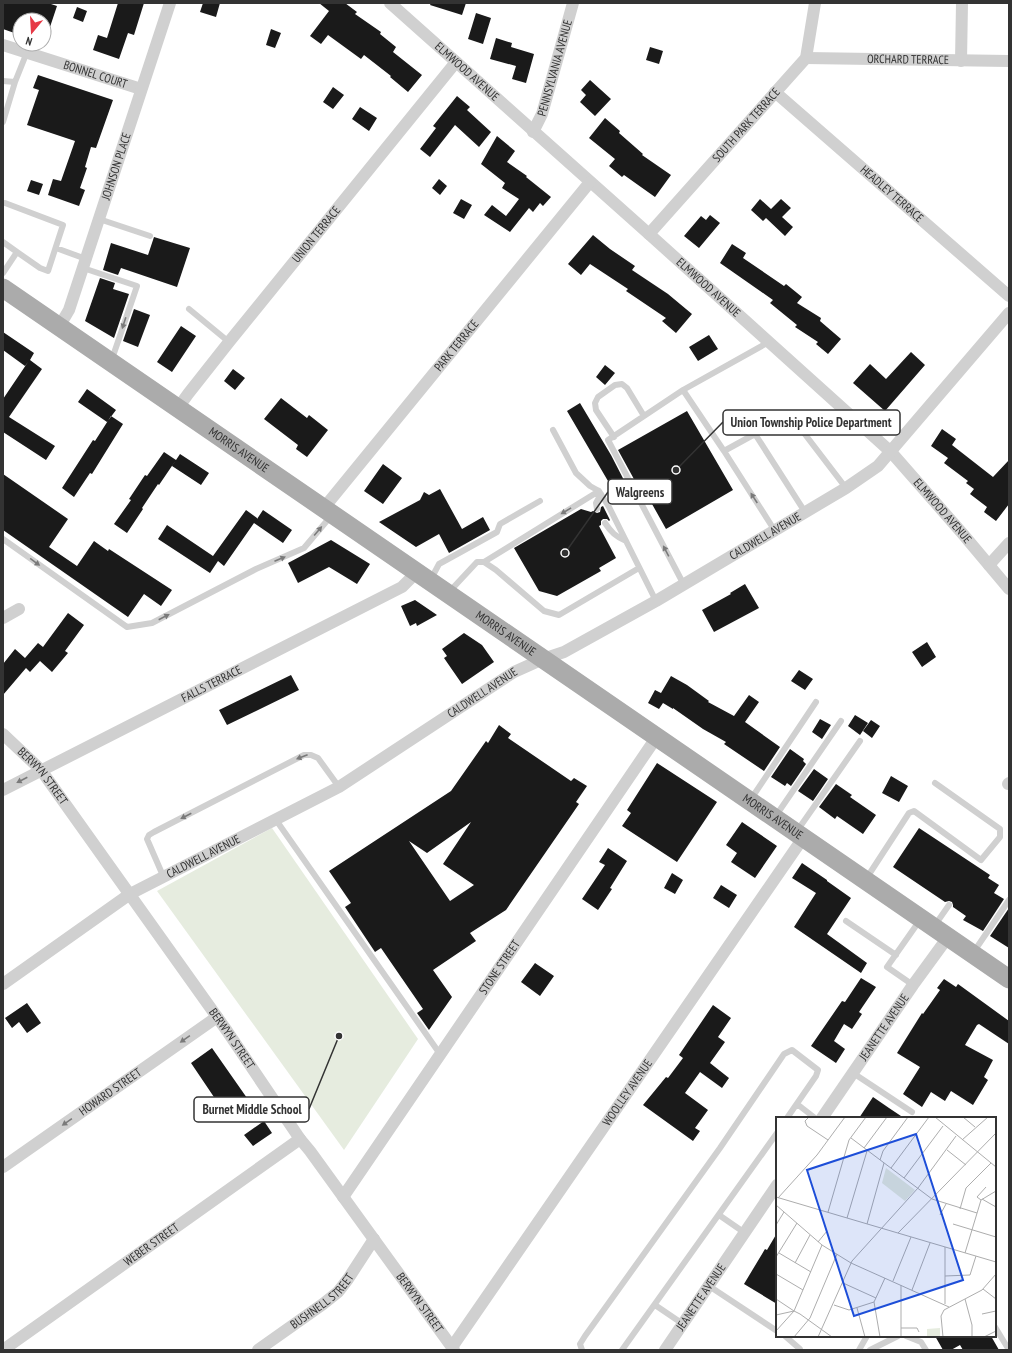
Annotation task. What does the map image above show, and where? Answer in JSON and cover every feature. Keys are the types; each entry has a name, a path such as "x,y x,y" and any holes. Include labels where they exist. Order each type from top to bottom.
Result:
{"main road":[{"name":"MORRIS AVENUE","path":"3,286 59,327 327,512 1009,979"}],"street":[{"name":"JOHNSON PLACE","path":"59,327 69,310 170,3"},
{"name":"ELMWOOD AVENUE","path":"390,3 891,452 1009,589"},
{"name":"PENNSYLVANIA AVENUE","path":"534,132 542,114 573,3"},
{"path":"806,58 815,3"},
{"path":"961,61 962,3"},
{"name":"BONNEL COURT","path":"27,52 141,89"},
{"name":"ORCHARD TERRACE","path":"806,58 1009,61"},
{"name":"SOUTH PARK TERRACE","path":"649,234 806,58"},
{"name":"UNION TERRACE","path":"178,408 229,342 456,62"},
{"name":"HEADLEY TERRACE","path":"775,92 1009,296"},
{"name":"PARK TERRACE","path":"327,512 590,182"},
{"name":"CALDWELL AVENUE","path":"3,984 130,894 164,878 338,787 514,672 543,659 564,652 656,602 846,488 878,466 1009,313"},
{"path":"989,565 1009,543"},
{"name":"FALLS TERRACE","path":"3,790 423,577"},
{"path":"3,618 20,609"},
{"name":"BERWYN STREET","path":"3,734 41,770 217,1017 300,1139 453,1349"},
{"name":"STONE STREET","path":"343,1197 656,738"},
{"name":"WOOLLEY AVENUE","path":"453,1349 800,835"},
{"name":"JEANETTE AVENUE","path":"823,1117 913,985 934,928"},
{"name":"HOWARD STREET","path":"3,1167 217,1017"},
{"name":"WEBER STREET","path":"3,1350 300,1139"},
{"name":"JEANETTE AVENUE","path":"665,1350 776,1186"},
{"name":"BUSHNELL STREET","path":"258,1350 338,1292 374,1239"}],"lane":[{"path":"3,122 15,82 27,52"},
{"path":"3,80 15,82"},
{"path":"3,242 40,268 48,271 63,225 6,203"},
{"path":"99,220 150,236"},
{"path":"56,248 84,263 137,286 111,363"},
{"path":"3,286 17,252"},
{"path":"189,309 229,342"},
{"path":"611,439 683,390 769,342"},
{"path":"644,416 627,388 622,384 614,385 598,396 595,403 596,410 684,585"},
{"path":"683,390 775,531"},
{"path":"724,451 755,434 785,414 791,416 846,488"},
{"path":"553,430 576,473 590,486 600,492 609,507 656,602"},
{"path":"755,434 805,512"},
{"path":"597,509 596,503 600,492"},
{"path":"448,594 477,562 484,562 600,492"},
{"path":"423,577 439,564 497,532 500,524 540,501"},
{"path":"3,539 127,628 152,623 256,569 304,548 327,512"},
{"path":"605,523 610,532 616,537 626,541"},
{"path":"484,562 496,570 544,611 559,615 639,568"},
{"path":"750,801 816,702"},
{"path":"774,818 841,721"},
{"path":"800,835 860,741"},
{"path":"164,878 147,839 149,835 154,832 304,755 311,755 318,758 338,787"},
{"path":"935,783 1000,829 1000,837 976,866"},
{"path":"865,880 909,813 914,811 981,860"},
{"path":"276,820 440,1054"},
{"path":"972,954 1009,900"},
{"path":"913,985 887,967 896,955 934,928 949,904"},
{"path":"846,922 896,955"},
{"path":"582,1350 580,1344 585,1336 720,1148 784,1054 792,1050 818,1070 816,1076 789,1117"},
{"path":"853,1073 912,1112"},
{"path":"797,1104 814,1117"},
{"path":"622,1350 776,1134"},
{"path":"718,1215 745,1233"},
{"path":"709,1286 776,1330"},
{"path":"655,1305 682,1324"},
{"path":"996,1329 1009,1350"},
{"path":"786,1337 792,1341 800,1350"},
{"path":"859,1350 866,1337"},
{"path":"870,1350 896,1337"},
{"path":"908,1337 921,1342 926,1350"}],"shaded area":[{"path":"272,828 418,1039 344,1150 157,891"}],"building":[{"path":"3,3 48,3 57,6 52,21 52,12 12,12 12,32 3,29"},
{"path":"118,3 144,3 134,35 128,33 119,59 93,50 98,35 107,38"},
{"path":"203,3 220,3 216,17 200,12"},
{"path":"319,3 345,3 357,12 355,14 381,32 380,34 396,47 393,52 422,75 408,92 390,77 391,76 364,55 361,59 328,35 321,44 310,36 329,11"},
{"path":"431,3 466,3 462,15 430,5"},
{"path":"77,7 87,11 83,22 73,18"},
{"path":"476,13 491,18 483,44 468,39"},
{"path":"271,29 281,33 275,48 266,45"},
{"path":"496,38 512,43 511,47 534,54 526,83 512,79 516,66 490,59"},
{"path":"650,47 663,51 659,64 646,60"},
{"path":"38,75 113,100 96,148 91,147 85,167 87,168 80,188 85,190 79,206 48,195 53,179 61,181 75,141 27,125 39,90 33,88"},
{"path":"590,80 611,99 595,116 580,102 586,95 581,90"},
{"path":"333,87 344,95 333,109 323,102"},
{"path":"457,96 470,107 467,110 491,132 479,147 455,125 430,157 420,149 436,128 433,126"},
{"path":"360,107 377,118 369,131 352,119"},
{"path":"605,118 620,131 619,133 643,154 642,155 671,175 655,197 624,175 622,177 609,166 615,159 589,138"},
{"path":"497,136 515,151 507,162 527,176 526,177 551,197 543,206 540,203 533,212 529,208 510,232 484,215 492,205 506,216 519,199 502,188 505,183 481,164"},
{"path":"439,179 447,186 440,195 432,188"},
{"path":"31,180 43,184 39,195 27,191"},
{"path":"461,199 472,205 464,219 453,213"},
{"path":"760,199 771,209 781,199 791,208 782,217 793,227 785,236 766,218 763,221 751,210"},
{"path":"710,215 720,223 699,248 684,236 701,216 706,220"},
{"path":"593,235 635,266 632,270 668,294 692,314 676,333 662,321 666,318 626,291 628,289 590,264 581,275 568,264"},
{"path":"154,237 190,248 177,287 121,268 118,275 103,270 111,243 148,255"},
{"path":"732,244 746,253 743,258 784,286 786,284 802,297 797,303 821,318 820,321 841,339 828,354 816,344 818,342 795,327 797,325 770,303 773,300 720,263"},
{"path":"100,278 115,283 113,289 129,294 114,338 85,321"},
{"path":"134,309 150,315 138,347 123,341"},
{"path":"181,326 196,336 172,372 157,362"},
{"path":"3,332 34,353 30,360 42,369 9,417 55,446 46,460 3,432 3,399 28,362 25,366 3,350"},
{"path":"709,335 718,349 698,361 689,347"},
{"path":"911,352 925,365 885,411 853,383 870,364 886,379"},
{"path":"605,365 615,373 605,385 596,377"},
{"path":"233,369 245,378 235,390 224,381"},
{"path":"87,389 116,410 107,422 78,402"},
{"path":"281,398 307,418 309,415 328,430 307,457 296,449 298,445 264,419"},
{"path":"580,403 611,455 627,486 615,493 567,411"},
{"path":"687,411 733,490 666,529 638,479 635,481 618,450"},
{"path":"111,416 123,424 92,474 90,473 74,497 62,488 93,440 95,441"},
{"path":"942,429 956,439 952,445 993,477 1009,460 1009,504 996,521 984,512 987,507 970,494 974,489 966,483 968,481 944,463 948,458 931,446"},
{"path":"164,452 176,460 159,485 158,484 127,533 114,524 131,500 129,499 145,475 147,476"},
{"path":"180,454 209,473 201,485 172,466"},
{"path":"383,464 402,478 383,504 364,491"},
{"path":"3,474 68,519 49,547 77,566 94,541 108,551 109,549 172,590 161,606 144,594 128,617 3,530"},
{"path":"440,489 462,529 483,517 490,530 449,553 439,534 416,547 379,522 420,500 424,492 429,495"},
{"path":"603,506 610,520 603,519 601,521 601,525 599,526 616,558 599,568 601,571 557,596 539,591 514,548 581,509 597,513 600,512 601,507"},
{"path":"246,510 257,519 263,510 292,530 283,543 254,523 224,566 218,561 210,573 158,539 167,525 213,556"},
{"path":"331,540 370,564 357,584 329,567 298,583 288,563"},
{"path":"745,584 759,608 714,632 702,610 731,594 730,593"},
{"path":"415,600 437,615 417,626 416,623 410,626 401,606"},
{"path":"68,613 84,625 65,651 68,653 52,672 40,661 30,672 26,668 3,695 3,664 15,649 25,658 38,643 43,647"},
{"path":"464,633 482,645 494,662 462,684 444,658 447,656 442,649"},
{"path":"927,642 936,657 922,667 912,652"},
{"path":"799,670 813,679 805,690 791,681"},
{"path":"291,675 299,690 227,725 219,710"},
{"path":"671,676 687,685 709,701 708,702 734,716 749,695 759,702 745,722 780,747 764,771 724,744 726,742 703,729 673,708 663,703 659,709 648,703 655,690 661,693"},
{"path":"855,715 868,723 860,735 848,726"},
{"path":"820,719 831,725 822,739 812,732"},
{"path":"871,720 880,726 872,738 863,731"},
{"path":"499,725 511,734 508,738 571,781 574,778 587,786 576,802 579,804 506,910 470,933 476,941 433,970 452,997 429,1030 417,1013 423,1009 381,948 375,952 345,907 351,903 329,871 451,791 486,741 488,743","holes":["471,822 443,864 474,885 450,901 409,841 427,853"]},
{"path":"790,749 804,759 803,761 806,764 791,786 787,783 785,786 771,777"},
{"path":"657,763 717,802 677,862 622,826 631,813 627,810"},
{"path":"814,769 828,779 813,801 798,791"},
{"path":"891,776 908,786 899,802 882,793"},
{"path":"836,784 852,795 850,797 876,815 863,834 837,816 835,819 819,807"},
{"path":"742,822 777,846 755,878 731,862 737,853 726,845"},
{"path":"919,828 990,875 988,878 999,885 994,893 1004,899 983,931 963,920 966,916 953,907 952,902 945,902 893,867"},
{"path":"608,848 627,861 610,888 612,889 598,910 582,899 605,865 599,862"},
{"path":"802,863 851,898 827,934 867,963 861,973 794,927 816,893 792,878"},
{"path":"672,873 683,880 675,894 664,888"},
{"path":"721,885 737,895 729,908 713,898"},
{"path":"1009,908 1009,948 990,936"},
{"path":"535,963 554,976 540,996 521,982"},
{"path":"861,978 876,987 859,1012 862,1014 852,1029 844,1024 834,1041 845,1049 836,1063 811,1046 842,1001 845,1002"},
{"path":"944,979 956,987 958,984 1009,1021 1009,1044 979,1024 977,1025 965,1045 993,1060 984,1077 988,1080 973,1105 951,1091 945,1101 931,1092 922,1107 903,1094 920,1067 897,1053 922,1013 923,1014 940,990 937,988"},
{"path":"27,1003 41,1023 27,1033 19,1022 12,1028 5,1018"},
{"path":"713,1005 731,1018 718,1037 725,1042 710,1063 729,1078 722,1088 700,1072 685,1093 708,1110 695,1128 700,1131 693,1141 643,1105 666,1077 668,1078 683,1058 679,1055"},
{"path":"212,1048 247,1098 228,1112 223,1104 220,1106 191,1063"},
{"path":"873,1097 902,1117 860,1117"},
{"path":"264,1121 272,1133 253,1146 244,1135"},
{"path":"776,1235 776,1303 744,1284 765,1249 767,1250"},
{"path":"936,1337 992,1337 999,1350 963,1350 960,1345 951,1350 943,1350"}],"place":[{"name":"Union Township Police Department","path":"676,470"},
{"name":"Walgreens","path":"565,553"},
{"name":"Burnet Middle School","path":"339,1036"}]}
